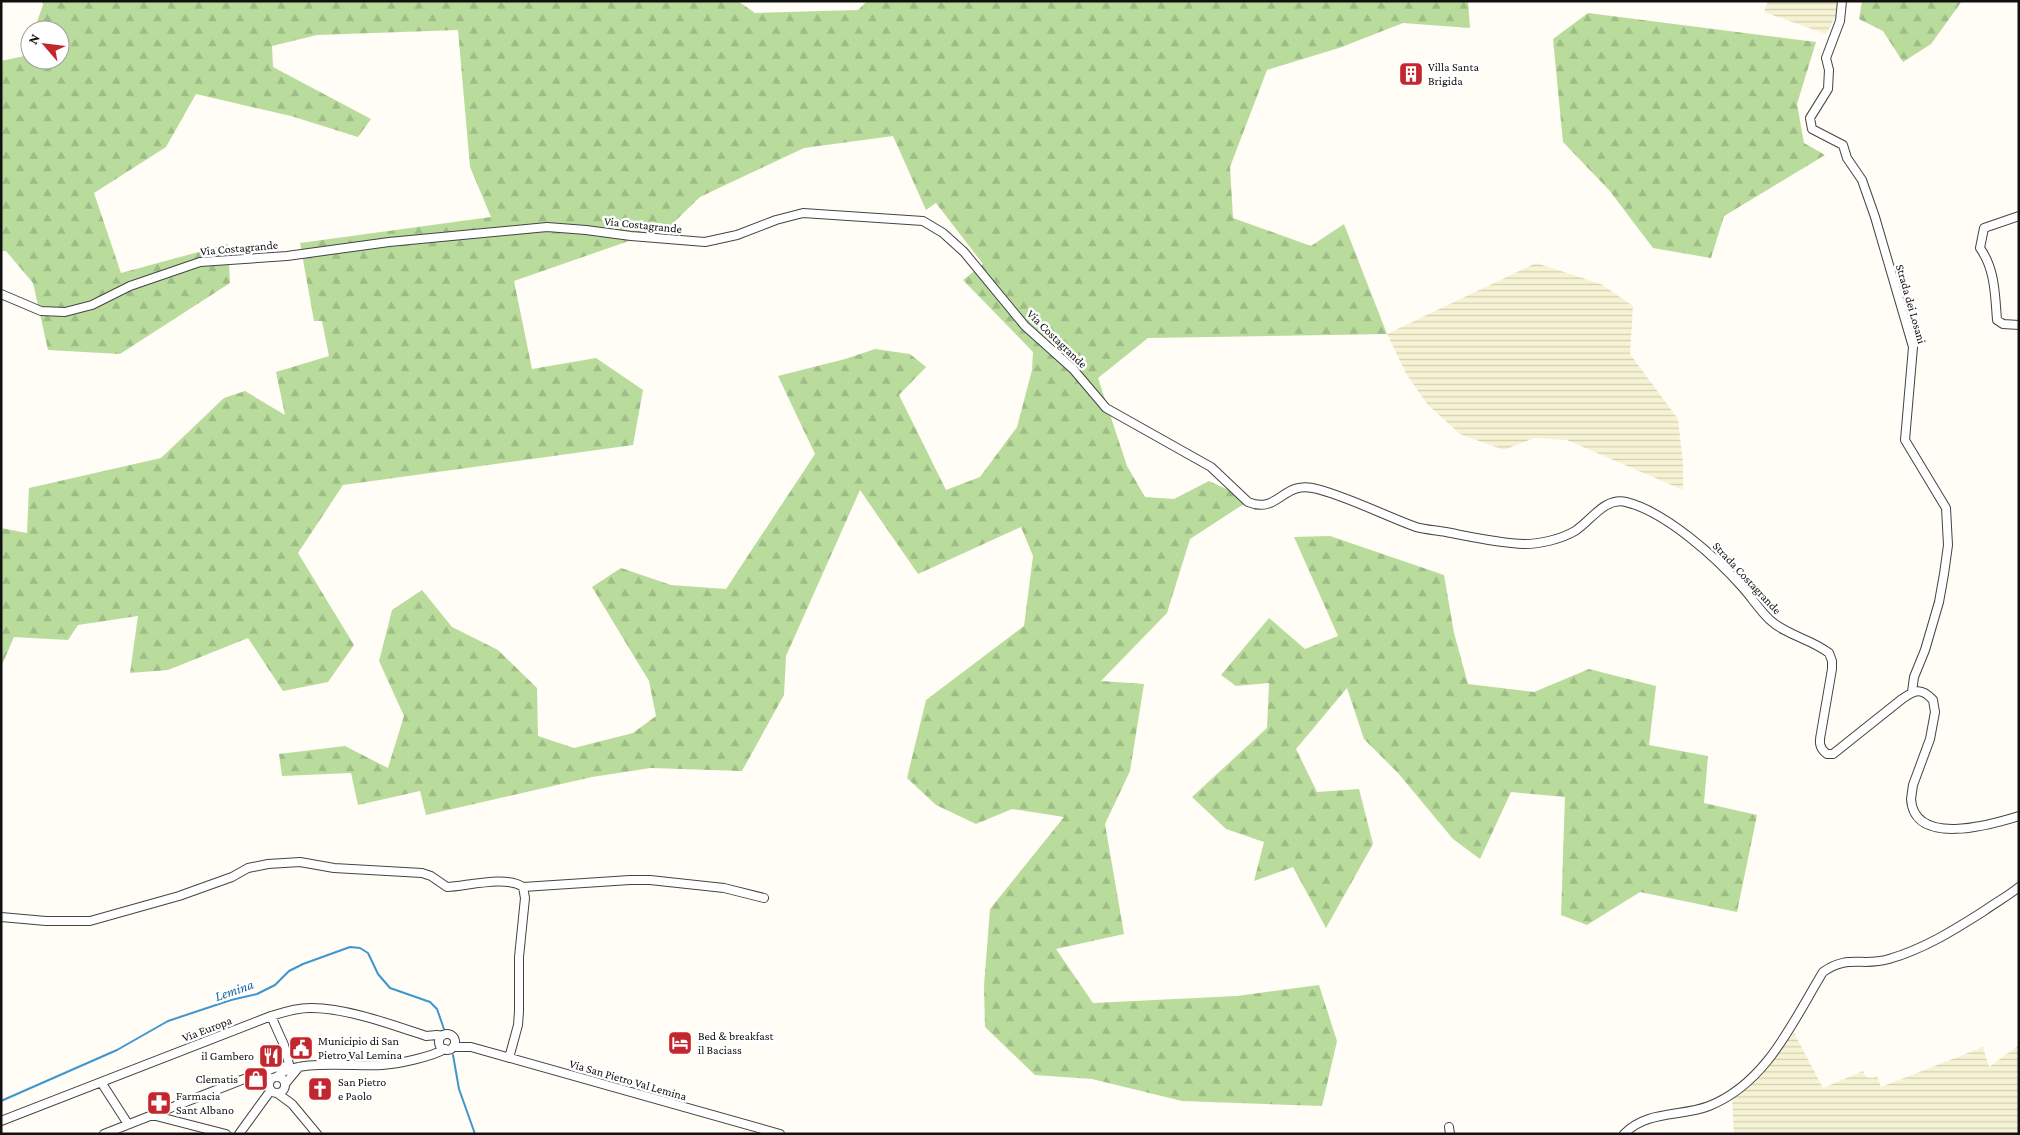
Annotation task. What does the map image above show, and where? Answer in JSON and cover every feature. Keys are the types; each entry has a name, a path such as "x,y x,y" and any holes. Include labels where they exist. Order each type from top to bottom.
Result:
{"street":[{"name":"Strada dei Losani","path":"1842,1 1840,21 1826,58 1829,70 1828,89 1810,118 1812,129 1843,144 1847,158 1862,180 1875,217 1913,347 1905,440 1946,508 1948,545 1939,602 1925,650 1914,677 1912,692"},
{"name":"Via Costagrande","path":"1,294 41,311 65,312 92,305 130,286 200,262 287,256 362,245 548,226 631,236 705,242 737,235 776,220 803,213 923,221 943,233 964,252 1025,326 1073,369 1106,408 1200,460"},
{"path":"2019,216 1984,228 1980,248 1987,258 1994,278 1998,320 2002,324 2019,325"},
{"name":"Strada Costagrande","path":"1200,460 1248,502 1256,505 1266,506 1294,488 1316,488 1418,527 1474,538 1525,544 1547,541 1576,530 1598,511 1614,502 1636,505 1679,530 1711,554 1770,620 1829,654 1832,660 1832,669 1819,743 1821,750 1827,754 1833,754 1912,692"},
{"path":"1912,692 1920,690 1927,693 1933,700 1935,712 1930,739 1911,799 1911,806 1920,821 1935,828 1946,829 1974,826 2019,816"},
{"path":"1,916 46,921 90,921 179,896 232,877 248,868 268,864 300,862 334,868 422,873 431,876 447,887 504,882 516,883 523,887 650,880 724,888 764,898"},
{"path":"510,1058 518,1025 519,956 525,898 523,887"},
{"path":"1624,1134 1636,1124 1649,1118 1710,1106 1740,1087 1771,1058 1823,972 1830,967 1840,962 1851,961 1874,963 1923,947 2019,887"},
{"name":"Via Europa","path":"1,1121 271,1016 296,1009 322,1009 376,1021 426,1036 444,1047"},
{"path":"271,1016 284,1045 290,1068"},
{"name":"Via Europa","path":"426,1036 449,1034 453,1037"},
{"path":"442,1036 444,1047"},
{"path":"317,1134 288,1101 269,1086 282,1071 310,1064 384,1065 432,1054 455,1040 453,1037"},
{"name":"Via San Pietro Val Lemina","path":"453,1037 464,1040 471,1047"},
{"name":"Via San Pietro Val Lemina","path":"444,1047 471,1047 780,1134"},
{"path":"104,1134 260,1073 280,1066 290,1068"},
{"path":"239,1134 274,1091 284,1086 299,1067"},
{"path":"260,1073 282,1079 288,1101"},
{"path":"101,1082 128,1124"},
{"path":"152,1114 226,1134"}],"shaded area":[{"path":"1768,1 1844,1 1826,34 1764,12"},
{"path":"1536,263 1601,284 1633,306 1630,354 1678,419 1683,463 1683,490 1567,440 1534,438 1504,450 1460,434 1428,405 1407,375 1387,334"},
{"path":"1794,1033 1823,1088 1863,1071 1866,1077 1873,1078 1877,1076 1881,1087 1983,1047 1989,1067 2019,1045 2019,1134 1734,1134 1732,1096 1762,1071"}],"green space":[{"path":"42,1 738,1 755,13 858,10 867,1 1468,1 1470,28 1403,23 1339,48 1267,70 1230,167 1233,218 1311,246 1344,224 1387,334 1148,338 1098,378 1127,466 1145,497 1174,499 1209,481 1250,500 1190,539 1167,613 1101,681 1144,684 1130,771 1105,824 1124,934 1056,949 1093,1003 1237,996 1319,985 1337,1041 1322,1106 1182,1101 1092,1079 1035,1075 985,1027 984,986 990,909 1064,817 1012,809 976,824 936,805 907,778 926,700 1024,626 1033,556 1021,527 918,574 860,490 786,656 784,695 742,771 651,768 592,777 426,815 420,791 358,805 351,773 282,776 279,754 345,746 388,768 404,716 379,661 392,610 422,590 452,627 498,650 537,688 538,736 574,748 633,733 656,716 649,681 592,587 621,568 671,585 726,589 815,454 778,376 845,359 875,349 910,354 926,367 899,395 946,490 980,477 1017,427 1032,370 1033,352 963,280 983,264 936,203 926,210 893,136 804,148 700,197 669,227 514,281 532,369 596,358 643,390 633,445 343,485 298,553 354,645 328,682 283,691 248,638 168,670 130,673 138,616 78,625 68,640 14,637 1,667 1,528 27,533 29,488 161,458 224,398 245,391 285,415 276,372 329,356 322,321 314,321 300,243 491,217 470,167 458,30 317,35 272,46 273,67 371,119 358,137 291,116 196,94 166,147 94,193 121,273 228,244 230,283 120,354 48,350 33,283 6,251 1,251 1,61 20,57 20,70 70,70 70,20 38,20 43,5"},
{"path":"1862,1 1962,1 1931,44 1903,62 1883,31 1859,19"},
{"path":"1588,13 1816,42 1797,104 1804,143 1825,155 1724,216 1711,258 1653,248 1609,190 1563,142 1553,39"},
{"path":"1330,536 1444,575 1454,633 1468,684 1534,692 1589,669 1656,686 1649,745 1708,756 1704,803 1757,815 1737,912 1640,892 1587,925 1561,915 1565,797 1511,792 1480,859 1453,839 1398,773 1364,739 1347,688 1296,749 1317,792 1359,789 1373,844 1326,928 1293,867 1254,881 1264,842 1226,829 1192,797 1267,728 1269,683 1236,686 1221,675 1269,618 1305,649 1338,636 1294,537"}],"waterway":[{"name":"Lemina","path":"1,1101 117,1050 168,1021 231,1000 257,994 275,985 289,971 350,947 360,948 368,953 378,974 390,988 430,1002 437,1009 444,1029"},
{"name":"Lemina","path":"453,1055 459,1089 475,1134"}],"place":[{"name":"Villa Santa Brigida","path":"1411,74"},
{"name":"Bed & breakfast il Baciass","path":"680,1043"},
{"name":"Municipio di San Pietro Val Lemina","path":"301,1048"},
{"name":"il Gambero","path":"271,1056"},
{"name":"Clematis","path":"256,1079"},
{"name":"San Pietro e Paolo","path":"320,1089"},
{"name":"Farmacia Sant Albano","path":"159,1103"}]}
